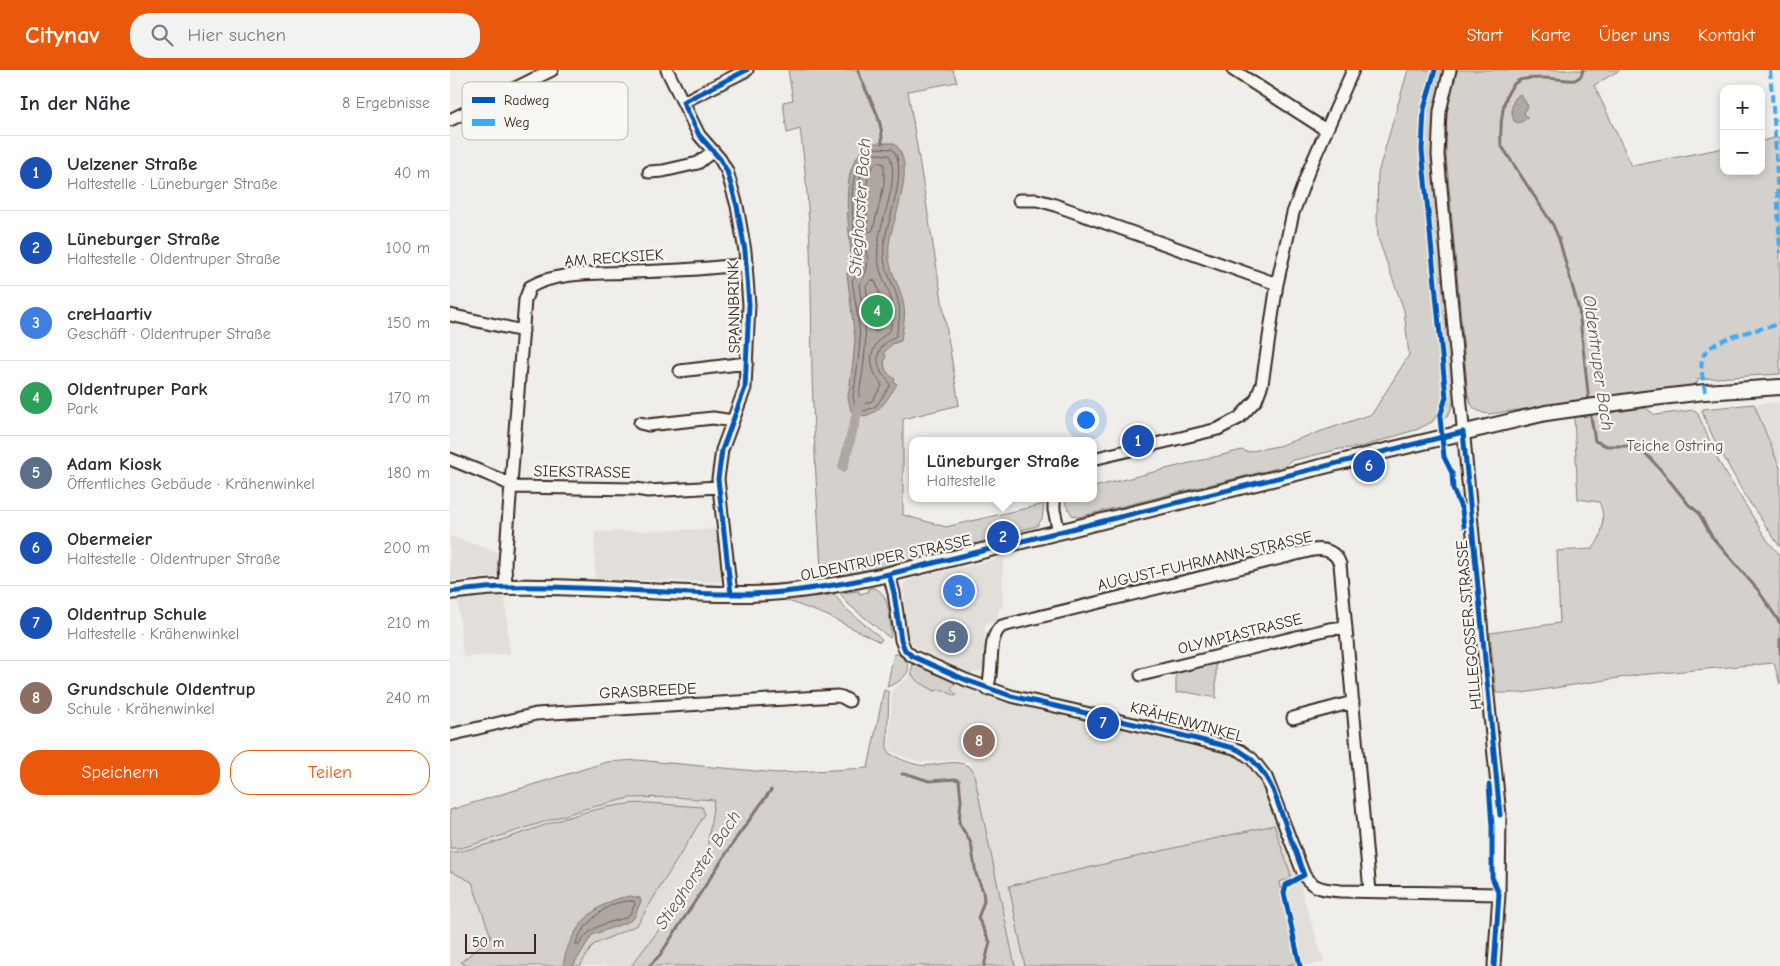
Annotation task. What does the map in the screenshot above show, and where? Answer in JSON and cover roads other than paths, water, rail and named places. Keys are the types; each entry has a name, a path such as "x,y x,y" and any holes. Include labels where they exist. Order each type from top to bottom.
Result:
{"street":[{"path":"528,82 552,70"},
{"name":"SPANNBRINK","path":"667,70 699,135 724,165 741,221 747,264 749,305 747,363 743,396 720,460 719,488 731,594"},
{"path":"683,102 747,70"},
{"path":"1233,70 1326,130"},
{"path":"1097,458 1218,429 1229,424 1247,411 1256,400 1262,384 1276,284 1298,196 1353,70"},
{"name":"HILLEGOSSER STRASSE","path":"1450,70 1440,112 1438,155 1500,815 1499,894 1494,966"},
{"path":"450,120 462,114"},
{"path":"649,172 663,171 698,163 713,151"},
{"path":"1019,200 1037,200 1052,204 1276,284"},
{"name":"AM RECKSIEK","path":"506,587 505,563 525,300 530,286 543,281 588,274 660,271 747,264"},
{"path":"450,315 523,330"},
{"path":"680,371 747,363"},
{"name":"OLDENTRUPER STRASSE","path":"450,592 506,587 731,594 804,590 889,574 1463,432 1575,408 1705,392 1780,387"},
{"path":"640,423 648,425 713,418 733,421"},
{"name":"SIEKSTRASSE","path":"450,460 520,488 636,489 648,491 719,488"},
{"path":"1054,502 1058,532"},
{"name":"AUGUST-FUHRMANN-STRASSE","path":"987,689 991,676 993,639 996,632 1002,626 1318,549 1332,552 1340,564 1370,891"},
{"name":"KRÄHENWINKEL","path":"889,574 894,593 900,637 905,650 912,656 987,689 1011,696 1143,726 1241,751 1257,764 1266,777 1306,879 1322,889 1499,894"},
{"name":"OLYMPIASTRASSE","path":"1141,675 1329,629 1346,627"},
{"name":"GRASBREEDE","path":"450,735 536,714 837,696 849,701"},
{"path":"1293,718 1353,702"}],"water":[{"path":"1520,94 1528,106 1524,113 1528,118 1518,122 1514,121 1512,106 1514,99"},
{"path":"875,143 894,143 901,153 904,165 902,192 891,233 889,253 905,315 901,341 892,344 883,354 886,355 884,363 886,369 897,384 876,411 865,416 851,411 848,397 855,339 847,273 854,273 857,255 851,255 847,209 850,175 855,161 863,150"},
{"path":"631,896 640,898 641,901 634,918 592,935 573,966 563,966 571,940 585,919 595,910 606,904"}],"waterway":[{"name":"Stieghorster Bach","path":"858,70 880,123 882,143"},
{"name":"Oldentruper Bach","path":"1583,70 1581,76 1575,80 1531,78 1520,80 1514,84 1505,100 1501,145 1553,225 1559,239 1579,310 1589,402"},
{"name":"Stieghorster Bach","path":"843,467 860,402"},
{"name":"Oldentruper Bach","path":"1590,411 1595,441 1607,446 1627,446 1646,454 1689,505 1698,512 1712,537 1758,590 1780,623"},
{"name":"Oldentruper Bach","path":"1780,639 1780,653"},
{"path":"902,774 929,781 959,780 961,800 959,823 971,843 976,874 983,891 984,901 978,918 990,942 984,966"},
{"name":"Stieghorster Bach","path":"649,966 660,955 737,837 771,790"}],"place":[{"name":"Oldentruper Park","path":"877,311"},
{"name":"Uelzener Straße","path":"1138,441"},
{"name":"Obermeier","path":"1369,466"},
{"name":"Lüneburger Straße","path":"1003,537"},
{"name":"creHaartiv","path":"959,591"},
{"name":"Adam Kiosk","path":"952,637"},
{"name":"Oldentrup Schule","path":"1103,723"},
{"name":"Grundschule Oldentrup","path":"979,741"}],"park label":[{"name":"Teiche Ostring","path":"1675,446"}]}
